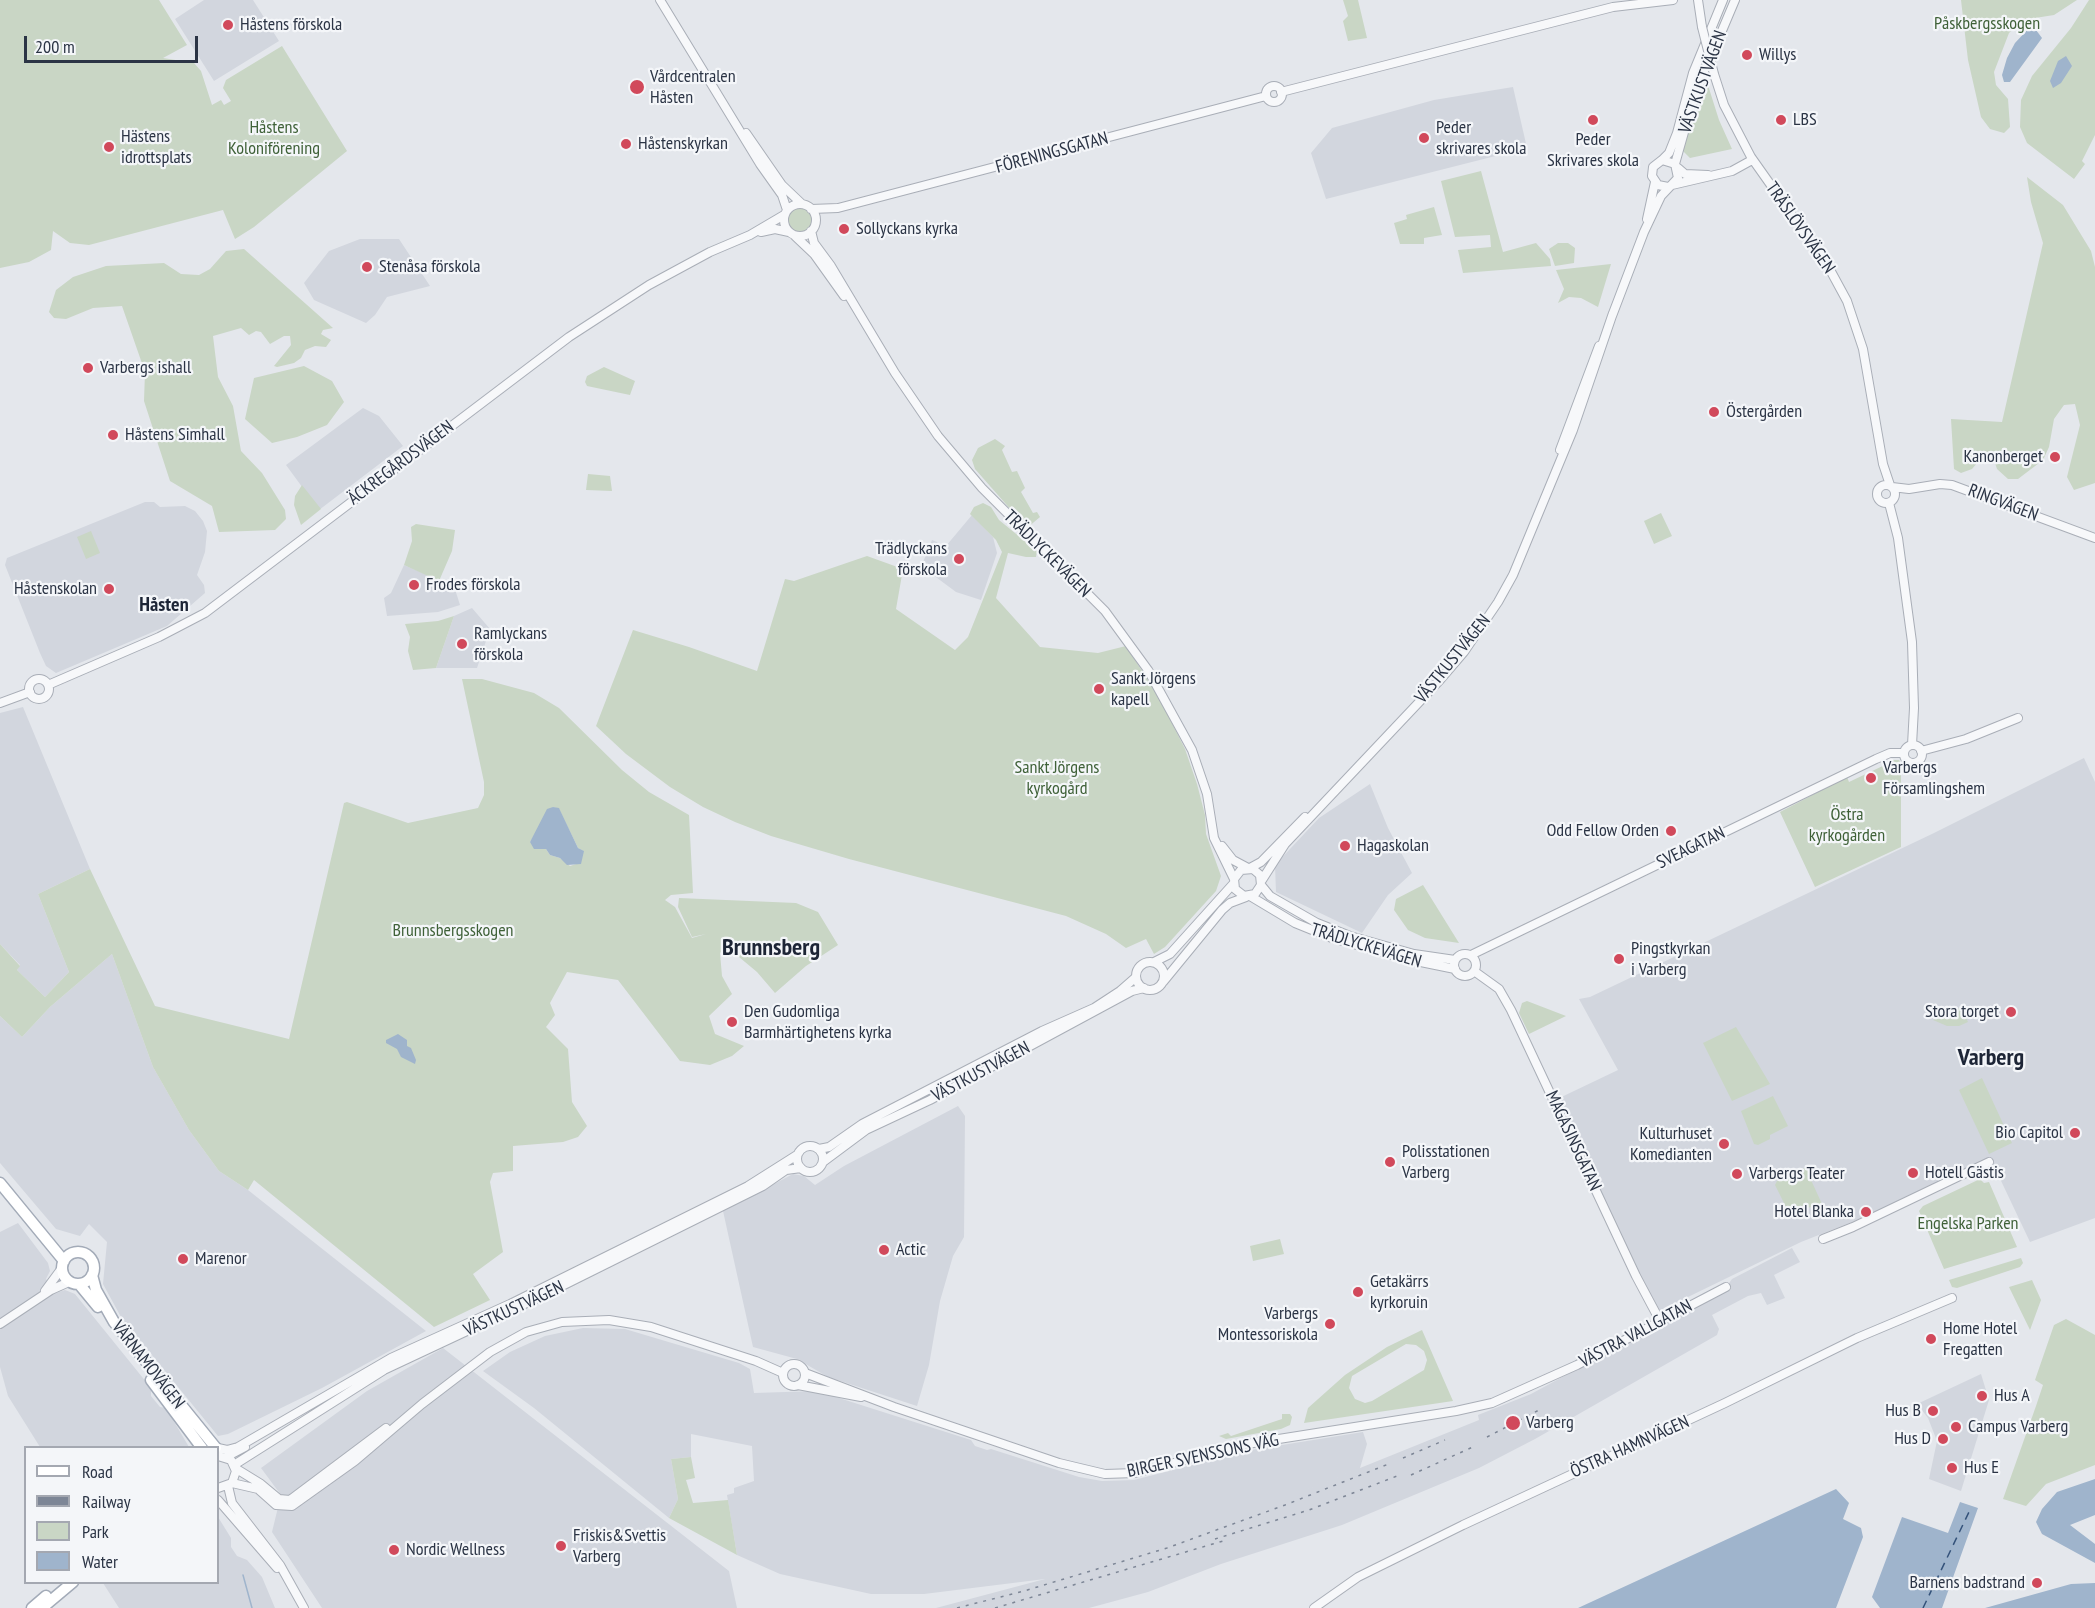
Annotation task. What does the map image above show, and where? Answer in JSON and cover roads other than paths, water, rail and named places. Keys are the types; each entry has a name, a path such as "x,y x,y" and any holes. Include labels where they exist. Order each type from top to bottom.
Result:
{"main road":[{"path":"0,1183 32,1222 74,1283 88,1281 94,1266 89,1258 54,1241 32,1222"},
{"path":"63,1265 75,1253"},
{"name":"VÄRNAMOVÄGEN","path":"92,1275 96,1290 114,1322 215,1446"},
{"name":"VÄRNAMOVÄGEN","path":"74,1283 96,1303 199,1446"},
{"path":"32,1608 60,1584"},
{"path":"42,1608 71,1584"}],"street":[{"path":"660,0 760,164 782,195 785,212 783,222 791,234 802,236 813,229 816,217 812,209 802,204 777,179 724,103"},
{"name":"FÖRENINGSGATAN","path":"812,209 838,208 1266,96 1267,89 1271,87 1278,88 1281,92 1613,7 1673,0"},
{"name":"TRÄSLÖVSVÄGEN","path":"1698,0 1714,74 1728,113 1752,160 1828,266 1847,301 1863,349 1888,486"},
{"name":"VÄSTKUSTVÄGEN","path":"1662,160 1673,143 1693,73 1724,0"},
{"name":"VÄSTKUSTVÄGEN","path":"1676,166 1694,97 1735,0"},
{"path":"1713,175 1685,174 1676,166 1662,160 1652,170 1655,182 1670,186 1732,171 1752,160"},
{"path":"1670,186 1678,177 1676,166"},
{"name":"VÄSTKUSTVÄGEN","path":"1644,232 1655,182"},
{"name":"VÄSTKUSTVÄGEN","path":"1262,883 1285,844 1440,680 1483,626 1498,602 1513,575 1584,403 1613,313 1644,232 1661,196 1670,186"},
{"path":"785,212 793,205 802,204"},
{"name":"FÖRENINGSGATAN","path":"813,229 838,208"},
{"name":"ÄCKREGÅRDSVÄGEN","path":"750,235 785,212"},
{"name":"ÄCKREGÅRDSVÄGEN","path":"48,685 159,637 205,613 569,337 669,274 710,252 750,235 775,229 791,234"},
{"name":"TRÄDLYCKEVÄGEN","path":"813,229 814,243 831,266 854,307 918,407 955,457 1004,512 1121,631 1186,735 1202,775 1212,817 1214,838 1234,881"},
{"name":"TRÄDLYCKEVÄGEN","path":"791,234 814,254 854,307"},
{"name":"RINGVÄGEN","path":"1888,486 1909,489 1940,484 1958,486 2095,538"},
{"path":"1892,500 1883,502 1878,498 1877,491 1888,486 1892,500 1898,538 1911,634 1914,683 1912,745"},
{"name":"RINGVÄGEN","path":"1892,500 1909,489"},
{"name":"ÄCKREGÅRDSVÄGEN","path":"35,679 43,679 48,685 48,693 42,698 36,698 30,692 29,685 35,679"},
{"name":"ÄCKREGÅRDSVÄGEN","path":"0,703 30,692"},
{"path":"1912,745 1921,751 1966,739 2018,718"},
{"path":"1912,745 1907,747 1904,753 1907,760 1915,762 1920,758 1921,751"},
{"name":"SVEAGATAN","path":"1479,950 1876,759 1890,753 1904,753"},
{"name":"VÄSTKUSTVÄGEN","path":"1249,868 1261,862 1291,830 1338,788"},
{"name":"TRÄDLYCKEVÄGEN","path":"1212,817 1226,852 1249,868"},
{"path":"1249,868 1258,873 1262,883 1257,892 1230,903 1162,982 1152,990 1144,988 1136,977 1141,965 1154,962 1170,954 1234,881 1239,871 1249,868"},
{"path":"1234,881 1237,891 1249,896"},
{"name":"TRÄDLYCKEVÄGEN","path":"1262,883 1270,896 1283,905 1334,930 1414,954 1455,960 1462,954 1471,955 1479,950"},
{"name":"TRÄDLYCKEVÄGEN","path":"1249,896 1295,923 1332,938 1406,959 1455,969 1463,976 1474,971"},
{"path":"1471,955 1476,962 1474,971"},
{"path":"1455,960 1455,969"},
{"path":"1154,962 1163,970 1162,982"},
{"name":"MAGASINSGATAN","path":"1474,971 1498,989 1511,1010 1626,1257 1660,1321"},
{"name":"VÄSTKUSTVÄGEN","path":"819,1149 829,1147 862,1124 1042,1031 1088,1012 1120,991 1136,977"},
{"name":"VÄSTKUSTVÄGEN","path":"823,1162 866,1130 930,1100 1132,991 1144,988"},
{"path":"806,1146 819,1149 823,1162 813,1172 801,1168 797,1155 806,1146"},
{"name":"VÄSTKUSTVÄGEN","path":"220,1452 231,1450 273,1427 391,1358 503,1307 748,1186 797,1155"},
{"path":"1823,1239 1989,1162"},
{"name":"VÄSTKUSTVÄGEN","path":"235,1466 384,1370 546,1294 763,1186 786,1170 801,1168"},
{"path":"40,1297 63,1265"},
{"path":"0,1324 40,1297 74,1283"},
{"name":"VÄSTRA VALLGATAN","path":"1546,1380 1726,1287"},
{"name":"ÖSTRA HAMNVÄGEN","path":"1314,1608 1358,1577 1473,1520 1706,1413 1857,1338 1952,1298"},
{"name":"BIRGER SVENSSONS VÄG","path":"220,1452 279,1499 290,1500 508,1340 549,1325 570,1321 609,1320 640,1324 756,1361 783,1373 788,1384 865,1397"},
{"name":"BIRGER SVENSSONS VÄG","path":"756,1361 800,1366 804,1373 865,1397 1059,1463 1102,1474 1150,1470 1247,1444 1456,1412 1492,1403 1546,1380"},
{"path":"783,1373 789,1365"},
{"path":"798,1385 803,1380 804,1373"},
{"name":"BIRGER SVENSSONS VÄG","path":"230,1484 258,1489 276,1505 292,1506 355,1461 422,1404"},
{"name":"VÄSTKUSTVÄGEN","path":"220,1452 240,1451 273,1427"},
{"path":"235,1466 230,1484 232,1503 255,1530 304,1608"},
{"path":"219,1488 230,1484"},
{"path":"219,1501 290,1583"}],"water":[{"path":"2029,28 2036,30 2042,38 2010,82 2004,82 2002,75 2007,58 2015,43"},
{"path":"2066,56 2072,66 2061,83 2053,88 2050,81 2058,61"},
{"path":"559,808 578,848 584,851 581,864 567,865 560,858 550,855 546,849 534,849 530,842 547,809"},
{"path":"398,1034 407,1040 407,1046 411,1048 416,1060 415,1064 401,1057 397,1049 386,1043 386,1040"},
{"path":"2095,1479 2095,1515 2070,1525 2095,1544 2095,1563 2042,1534 2036,1522 2042,1509 2057,1492"},
{"path":"1836,1489 1849,1503 1843,1519 1861,1528 1863,1537 1836,1608 1578,1608"},
{"path":"1960,1502 1978,1508 1942,1608 1880,1608 1872,1597 1902,1517 1948,1533"},
{"path":"2095,1583 2095,1608 1985,1608 2071,1584"}],"waterway":[{"path":"243,1575 252,1608"}],"railway":[{"path":"1487,1437 1541,1409"},
{"path":"1403,1458 1445,1440"},
{"path":"1411,1475 1475,1446"},
{"path":"957,1608 1024,1591 1167,1548 1391,1463"},
{"path":"1215,1539 1309,1510 1397,1476"},
{"path":"995,1608 1223,1541"}],"place":[{"name":"Håstens förskola","path":"228,25"},
{"name":"Willys","path":"1747,55"},
{"name":"Vårdcentralen Håsten","path":"637,87"},
{"name":"Peder Skrivares skola","path":"1593,120"},
{"name":"LBS","path":"1781,120"},
{"name":"Peder skrivares skola","path":"1424,138"},
{"name":"Håstenskyrkan","path":"626,144"},
{"name":"Hästens idrottsplats","path":"109,147"},
{"name":"Sollyckans kyrka","path":"844,229"},
{"name":"Stenåsa förskola","path":"367,267"},
{"name":"Varbergs ishall","path":"88,368"},
{"name":"Östergården","path":"1714,412"},
{"name":"Håstens Simhall","path":"113,435"},
{"name":"Kanonberget","path":"2055,457"},
{"name":"Trädlyckans förskola","path":"959,559"},
{"name":"Frodes förskola","path":"414,585"},
{"name":"Håstenskolan","path":"109,589"},
{"name":"Ramlyckans förskola","path":"462,644"},
{"name":"Sankt Jörgens kapell","path":"1099,689"},
{"name":"Varbergs Församlingshem","path":"1871,778"},
{"name":"Odd Fellow Orden","path":"1671,831"},
{"name":"Hagaskolan","path":"1345,846"},
{"name":"Pingstkyrkan i Varberg","path":"1619,959"},
{"name":"Stora torget","path":"2011,1012"},
{"name":"Den Gudomliga Barmhärtighetens kyrka","path":"732,1022"},
{"name":"Bio Capitol","path":"2075,1133"},
{"name":"Kulturhuset Komedianten","path":"1724,1144"},
{"name":"Polisstationen Varberg","path":"1390,1162"},
{"name":"Hotell Gästis","path":"1913,1173"},
{"name":"Varbergs Teater","path":"1737,1174"},
{"name":"Hotel Blanka","path":"1866,1212"},
{"name":"Actic","path":"884,1250"},
{"name":"Marenor","path":"183,1259"},
{"name":"Getakärrs kyrkoruin","path":"1358,1292"},
{"name":"Varbergs Montessoriskola","path":"1330,1324"},
{"name":"Home Hotel Fregatten","path":"1931,1339"},
{"name":"Hus A","path":"1982,1396"},
{"name":"Hus B","path":"1933,1411"},
{"name":"Varberg","path":"1513,1423"},
{"name":"Campus Varberg","path":"1956,1427"},
{"name":"Hus D","path":"1943,1439"},
{"name":"Hus E","path":"1952,1468"},
{"name":"Friskis&Svettis Varberg","path":"561,1546"},
{"name":"Nordic Wellness","path":"394,1550"},
{"name":"Barnens badstrand","path":"2037,1583"}],"district":[{"name":"Håsten","path":"164,605"},
{"name":"Brunnsberg","path":"771,948"},
{"name":"Varberg","path":"1991,1058"}],"park label":[{"name":"Påskbergsskogen","path":"1987,24"},
{"name":"Håstens Koloniförening","path":"274,138"},
{"name":"Sankt Jörgens kyrkogård","path":"1057,778"},
{"name":"Östra kyrkogården","path":"1847,825"},
{"name":"Brunnsbergsskogen","path":"453,931"},
{"name":"Engelska Parken","path":"1968,1224"}]}
